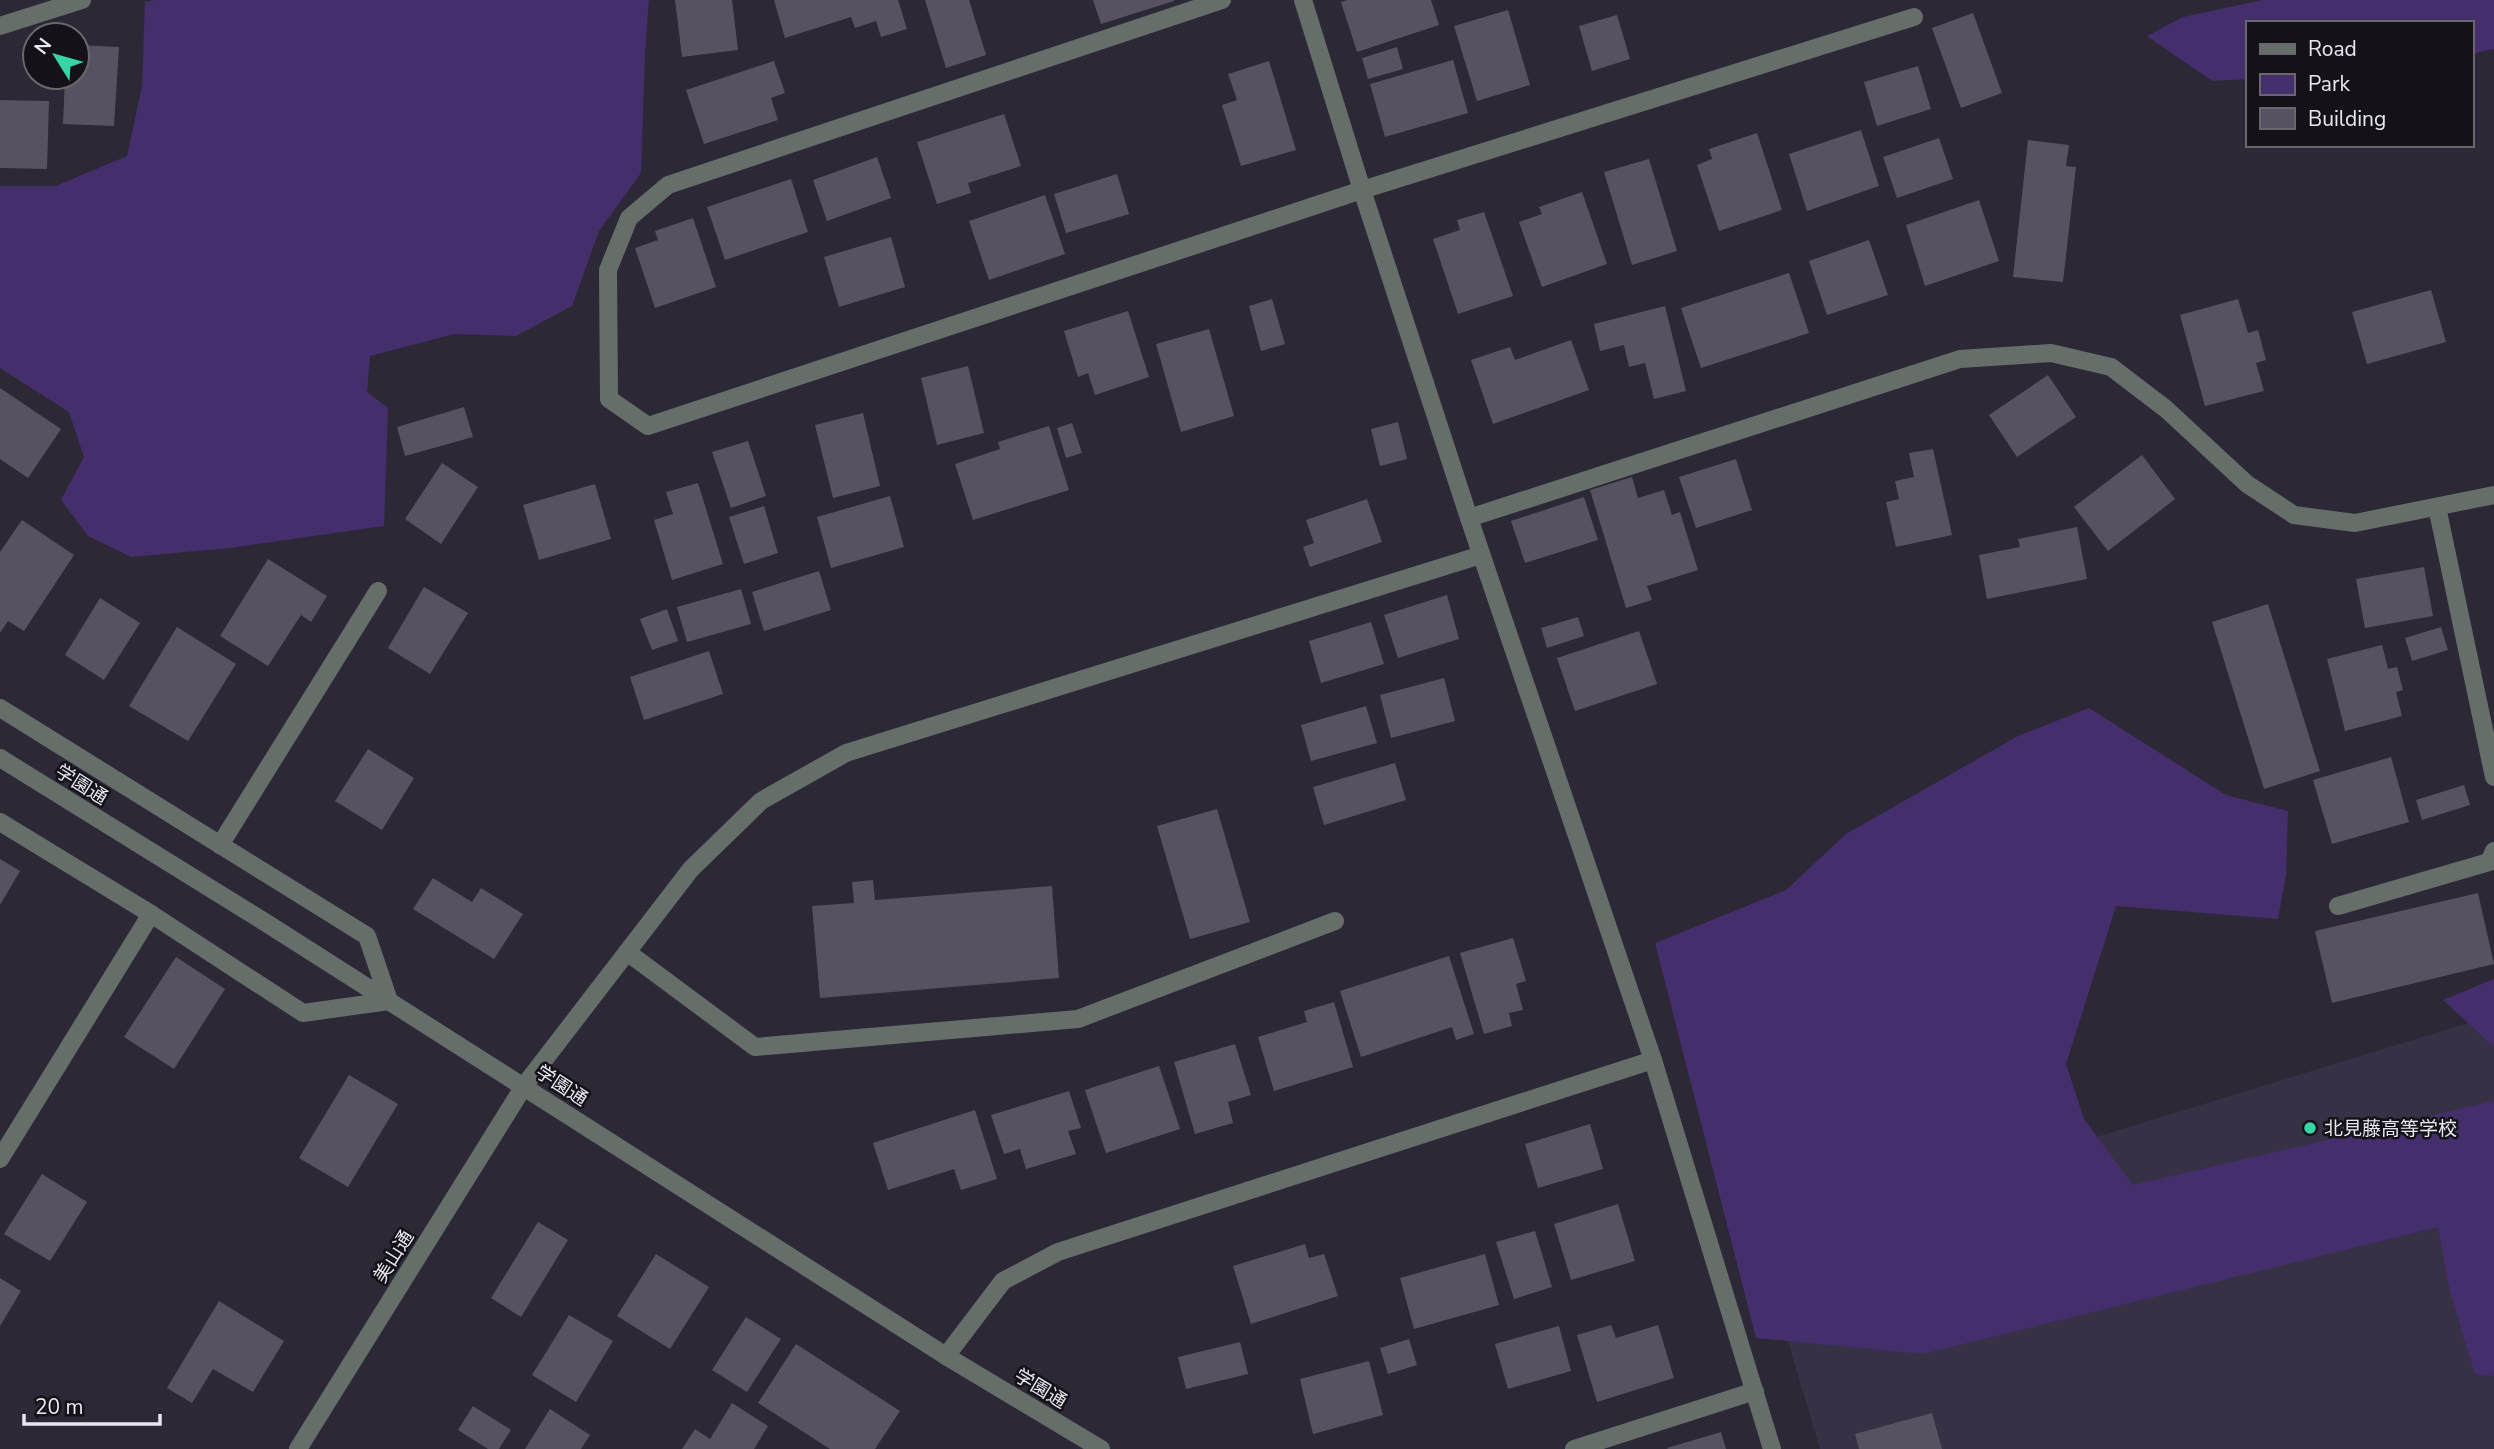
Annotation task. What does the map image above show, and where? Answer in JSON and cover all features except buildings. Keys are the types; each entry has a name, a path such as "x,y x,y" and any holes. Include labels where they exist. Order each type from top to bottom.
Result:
{"street":[{"path":"0,26 82,0"},
{"path":"1222,0 668,185 629,218 608,270 609,399 648,426 1362,190 1914,17"},
{"path":"1303,0 1481,555 1653,1060 1772,1449"},
{"path":"1469,518 1960,359 2050,353 2111,367 2166,409 2247,484 2294,515 2355,523 2494,495"},
{"path":"2437,507 2494,777"},
{"name":"美山通","path":"298,1449 524,1086 691,869 761,801 846,753 1481,555"},
{"path":"220,845 378,591"},
{"path":"0,708 367,936 389,1001 303,1013 151,914 0,822"},
{"name":"学園通","path":"0,758 271,926 946,1356 1101,1449"},
{"path":"2338,906 2489,862 2494,851"},
{"path":"0,1159 151,914"},
{"path":"627,952 755,1047 1078,1018 1335,921"},
{"path":"946,1356 1003,1281 1058,1252 1653,1060"},
{"path":"1574,1449 1755,1391"}],"shaded area":[{"name":"北見藤高等学校","path":"2494,1015 2494,1449 1820,1449 1758,1241"}],"green space":[{"path":"649,0 641,173 599,231 572,306 516,336 454,334 370,356 367,392 388,408 384,526 230,548 131,557 88,536 61,500 84,457 69,412 0,368 0,186 56,186 127,156 142,86 145,2"},
{"path":"2263,0 2494,0 2494,49 2473,54 2473,21 2246,21 2246,79 2212,81 2147,36 2183,17"},
{"path":"2089,708 2226,795 2288,811 2286,875 2278,919 2116,906 2066,1064 2084,1119 2133,1185 2494,1101 2494,1376 2475,1374 2450,1292 2438,1227 1923,1354 1756,1338 1655,943 1786,890 1846,834 2018,736"},
{"path":"2494,979 2494,1047 2443,1000"}],"place":[{"name":"北見藤高等学校","path":"2310,1128"}]}
